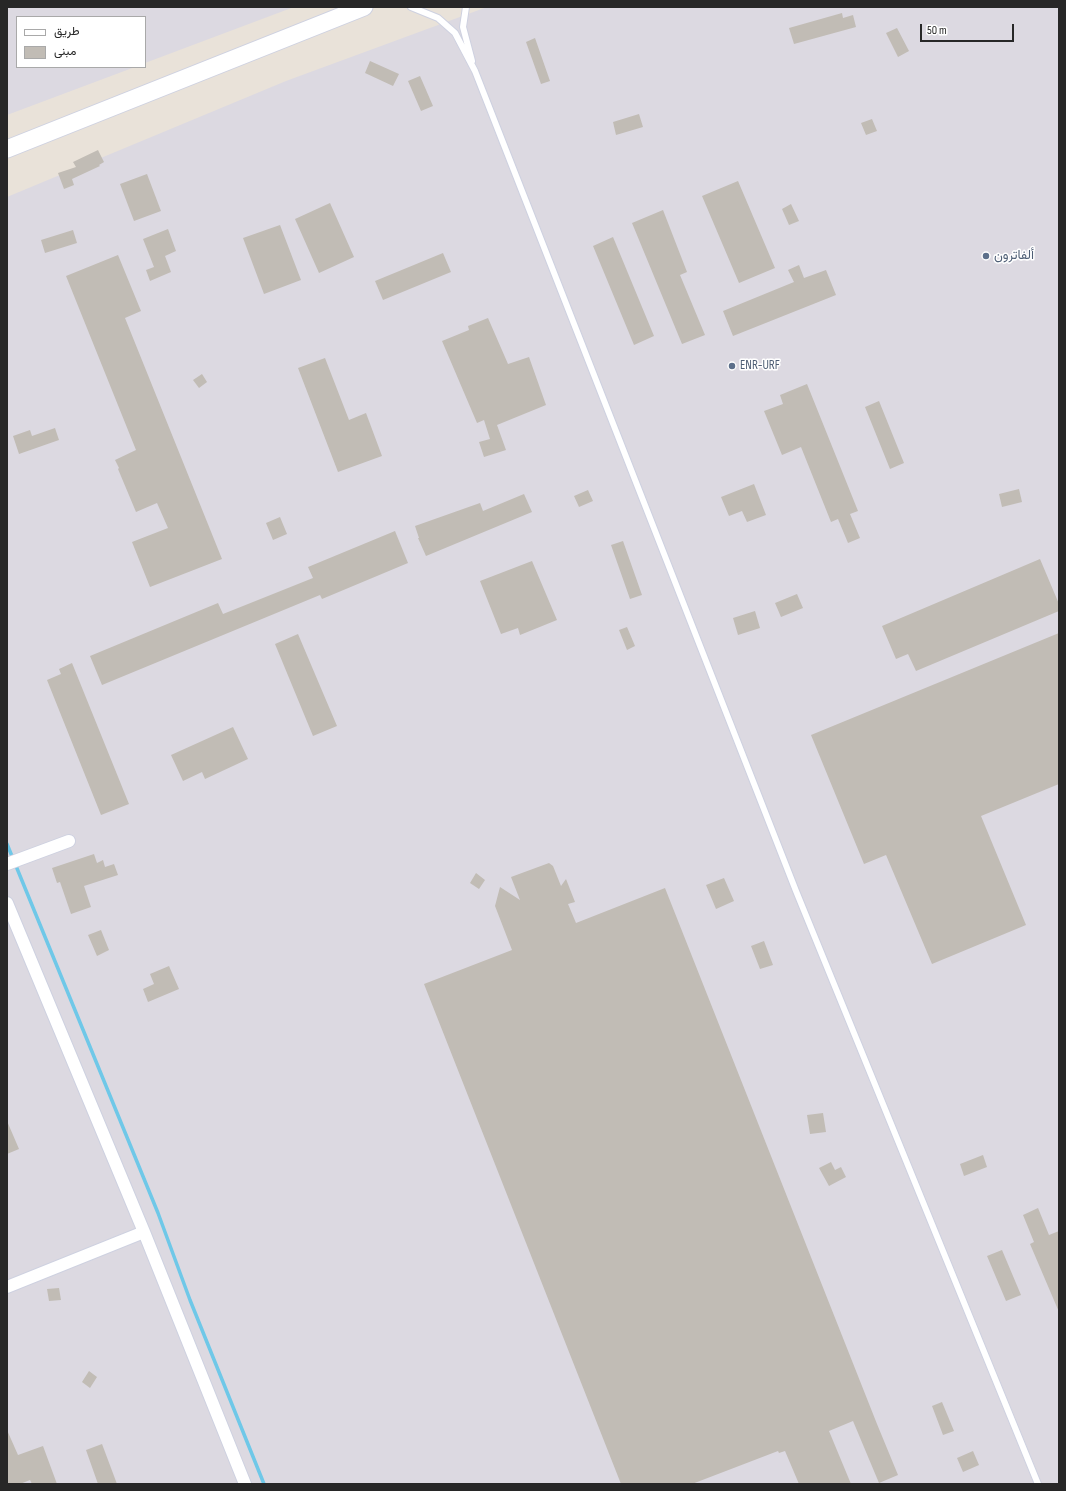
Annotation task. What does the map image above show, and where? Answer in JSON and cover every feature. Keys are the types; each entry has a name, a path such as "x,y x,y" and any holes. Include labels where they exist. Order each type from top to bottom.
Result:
{"street":[{"path":"7,149 364,7"},
{"path":"7,864 70,841"},
{"path":"7,903 144,1232 245,1484"},
{"path":"7,1287 144,1232"}],"lane":[{"path":"411,7 438,18 455,33 475,70"},
{"path":"466,7 463,27 475,70 796,891 1038,1484"}],"shaded area":[{"path":"7,7 294,7 146,63 146,16 16,16 16,68 132,68 7,115"},
{"path":"487,7 1059,7 1059,1484 7,1484 7,197 286,81"}],"building":[{"path":"842,13 843,18 853,15 856,27 794,44 789,28"},
{"path":"897,28 909,51 898,57 886,33"},
{"path":"535,38 550,81 541,84 526,42"},
{"path":"370,61 399,74 393,86 365,73"},
{"path":"420,76 433,106 421,111 408,81"},
{"path":"639,114 643,127 616,135 613,122"},
{"path":"872,119 877,131 866,135 861,123"},
{"path":"98,150 104,162 99,165 100,166 72,179 74,185 64,189 58,173 76,167 73,162"},
{"path":"147,174 161,211 134,221 120,184"},
{"path":"738,181 775,268 739,283 702,196"},
{"path":"330,203 354,257 319,273 295,219"},
{"path":"791,204 799,221 789,225 782,209"},
{"path":"663,210 687,272 680,275 705,335 682,344 632,223"},
{"path":"280,225 301,280 264,294 243,238"},
{"path":"168,229 176,251 165,256 171,272 150,281 146,270 154,267 143,239"},
{"path":"73,230 77,243 45,253 41,240"},
{"path":"613,237 654,336 634,345 593,246"},
{"path":"443,253 451,272 383,300 375,281"},
{"path":"118,255 141,311 125,318 222,559 150,587 132,542 168,528 157,503 136,512 118,469 119,468 115,460 136,450 66,276"},
{"path":"799,265 804,278 826,270 836,295 733,336 723,311 794,282 788,270"},
{"path":"488,318 508,364 529,357 546,405 497,425 506,450 484,457 479,442 490,439 484,420 477,423 442,341 469,330 468,326"},
{"path":"325,358 349,420 366,413 382,456 338,472 298,368"},
{"path":"202,374 207,382 199,388 193,380"},
{"path":"807,384 858,511 850,514 860,538 848,543 838,519 831,522 801,447 782,455 764,411 783,404 780,395"},
{"path":"879,401 904,463 890,469 865,407"},
{"path":"55,428 59,440 19,454 13,436 30,430 32,436"},
{"path":"754,484 766,515 747,522 742,511 729,516 721,497"},
{"path":"1019,489 1022,502 1002,507 999,494"},
{"path":"588,490 593,501 579,507 574,496"},
{"path":"524,494 532,512 426,556 418,538 415,526 480,503 483,511"},
{"path":"280,517 287,534 273,540 266,523"},
{"path":"395,531 408,563 322,599 320,595 102,685 90,656 218,603 223,614 313,578 308,567"},
{"path":"623,541 642,595 630,599 611,545"},
{"path":"1040,559 1059,604 1059,611 916,671 908,654 896,659 882,626"},
{"path":"532,561 557,620 520,635 518,628 501,634 480,581"},
{"path":"797,594 803,608 781,617 775,603"},
{"path":"755,611 760,628 738,635 733,618"},
{"path":"627,627 635,646 627,650 619,630"},
{"path":"1059,633 1059,784 981,816 1026,925 932,964 886,855 864,864 811,735"},
{"path":"298,634 337,726 313,736 275,644"},
{"path":"72,663 129,804 101,815 47,680 61,674 59,669"},
{"path":"233,727 248,759 205,779 202,772 183,781 171,755"},
{"path":"94,854 97,863 103,860 105,867 114,864 118,875 84,886 91,907 71,914 60,882 57,883 52,868"},
{"path":"549,863 553,866 561,886 566,879 575,902 568,904 576,923 665,888 898,1475 879,1483 853,1421 829,1431 851,1484 799,1484 785,1451 779,1453 778,1451 692,1484 621,1484 424,984 512,950 495,906 500,887 520,900 511,877"},
{"path":"476,873 485,880 479,889 470,883"},
{"path":"724,878 734,901 716,909 706,885"},
{"path":"101,930 109,950 97,956 88,935"},
{"path":"764,941 773,965 760,969 751,946"},
{"path":"169,966 179,989 148,1002 143,989 154,984 150,974"},
{"path":"823,1113 826,1132 810,1134 807,1115"},
{"path":"7,1121 19,1149 7,1154"},
{"path":"983,1155 987,1167 964,1176 960,1164"},
{"path":"831,1162 835,1170 841,1167 846,1177 829,1186 819,1168"},
{"path":"1038,1208 1049,1235 1059,1231 1059,1312 1030,1244 1034,1242 1023,1215"},
{"path":"1002,1250 1021,1295 1006,1301 987,1256"},
{"path":"59,1288 61,1300 49,1301 47,1289"},
{"path":"89,1371 97,1377 90,1388 82,1382"},
{"path":"942,1402 954,1431 943,1435 932,1406"},
{"path":"7,1430 18,1455 43,1446 57,1484 32,1484 30,1480 20,1484 7,1484"},
{"path":"102,1444 117,1484 98,1484 86,1450"},
{"path":"973,1451 979,1465 963,1472 957,1458"}],"waterway":[{"path":"7,844 158,1213 190,1300 264,1484"}],"place":[{"name":"ألفاترون","path":"986,256"},
{"name":"ENR-URF","path":"732,366"}]}
